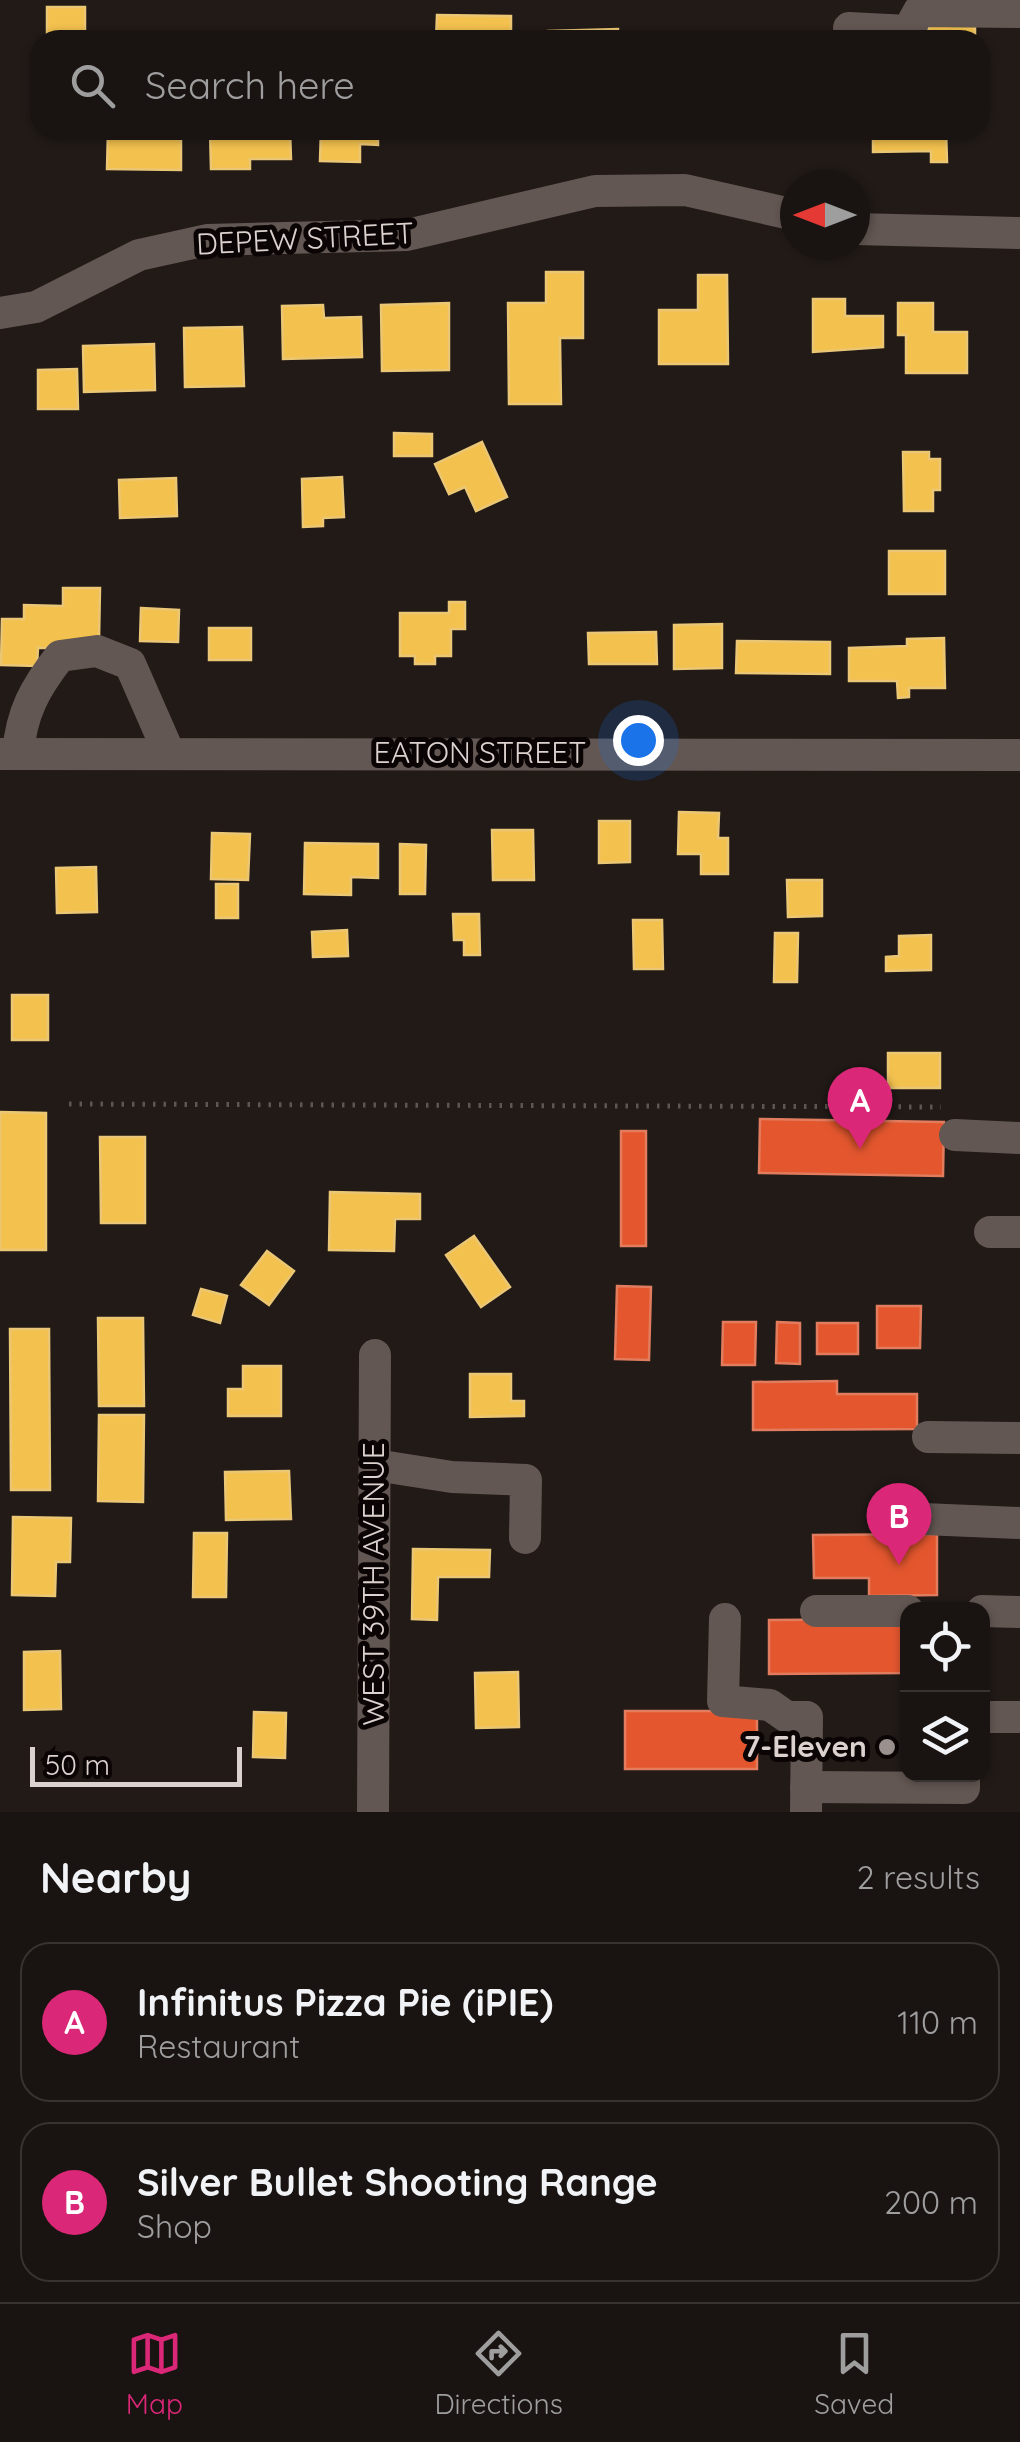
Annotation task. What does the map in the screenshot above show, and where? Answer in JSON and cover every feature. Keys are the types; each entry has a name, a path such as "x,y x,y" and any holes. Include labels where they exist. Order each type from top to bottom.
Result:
{"street":[{"path":"909,30 919,11 1020,12"},
{"path":"848,28 888,30"},
{"name":"DEPEW STREET","path":"0,313 36,306 139,255 207,240 407,235 595,191 684,190 780,212"},
{"path":"870,230 1020,233"},
{"path":"9,754 37,686 60,656 96,651 130,664 169,753"},
{"name":"EATON STREET","path":"9,754 1020,755"},
{"path":"948,1121 1020,1138"},
{"name":"WEST 39TH AVENUE","path":"373,1812 376,1356"},
{"path":"928,1437 1020,1438"},
{"path":"374,1465 452,1476 526,1480 525,1538"},
{"path":"922,1519 1020,1524"},
{"path":"816,1611 900,1611"},
{"path":"990,1612 1020,1612"},
{"path":"724,1620 723,1700 770,1705 787,1716 807,1716 806,1799 964,1788 964,1782"},
{"path":"990,1717 1020,1717"}],"path":[{"path":"69,1104 948,1121"}],"building: Homes":[{"path":"47,7 85,7 85,30 47,30"},
{"path":"437,15 511,16 511,30 436,30"},
{"path":"929,19 975,20 975,30 928,30"},
{"path":"108,140 181,140 181,170 107,169"},
{"path":"210,140 290,140 291,159 250,159 250,169 211,169"},
{"path":"321,140 378,140 378,145 360,144 360,162 320,161"},
{"path":"873,140 946,140 947,162 931,162 931,151 873,152"},
{"path":"546,272 583,272 583,338 560,338 561,404 509,404 508,303 546,303"},
{"path":"698,275 727,275 728,364 659,364 659,310 698,310"},
{"path":"813,299 845,299 845,316 883,316 883,347 813,352"},
{"path":"449,303 449,370 382,371 381,305"},
{"path":"898,303 933,303 933,332 967,332 967,373 906,373 906,335 898,335"},
{"path":"323,305 324,318 361,317 362,357 283,359 282,306"},
{"path":"242,327 244,386 185,387 184,328"},
{"path":"154,344 155,390 84,392 83,346"},
{"path":"77,369 78,409 38,409 38,370"},
{"path":"394,433 432,434 432,456 394,456"},
{"path":"482,442 507,497 476,511 465,487 449,494 435,464"},
{"path":"903,452 929,452 929,459 940,459 940,490 933,490 933,511 904,511"},
{"path":"342,477 344,517 323,518 323,526 303,527 302,479"},
{"path":"176,478 177,516 120,518 119,480"},
{"path":"889,551 945,551 945,594 889,594"},
{"path":"63,588 100,588 99,640 77,648 38,648 37,666 1,665 2,619 24,619 24,605 63,606"},
{"path":"449,602 465,602 465,629 451,629 451,656 435,656 435,664 415,664 415,656 400,656 400,613 449,613"},
{"path":"141,608 179,610 178,642 140,641"},
{"path":"722,624 722,668 674,669 674,625"},
{"path":"209,628 251,628 251,660 209,660"},
{"path":"656,632 657,664 589,664 588,633"},
{"path":"944,638 945,688 909,688 909,697 898,698 897,681 849,681 849,648 907,646 907,639"},
{"path":"737,641 830,642 830,674 736,673"},
{"path":"679,812 719,813 718,838 728,838 728,874 701,874 701,854 678,854"},
{"path":"599,821 630,821 630,862 599,863"},
{"path":"492,830 533,830 534,880 493,880"},
{"path":"212,833 250,834 248,880 211,879"},
{"path":"305,843 378,844 378,878 351,877 351,895 304,894"},
{"path":"400,844 426,845 425,894 400,894"},
{"path":"96,867 97,912 57,913 56,868"},
{"path":"787,880 822,880 822,916 788,917"},
{"path":"216,884 238,884 238,918 216,918"},
{"path":"453,914 479,914 480,955 464,955 464,940 454,940"},
{"path":"633,920 662,920 663,969 634,969"},
{"path":"347,930 348,956 313,957 312,932"},
{"path":"775,933 798,933 797,982 774,982"},
{"path":"931,935 931,970 886,971 886,957 899,956 899,936"},
{"path":"12,995 48,995 48,1040 12,1040"},
{"path":"888,1053 940,1053 940,1088 888,1088"},
{"path":"0,1112 46,1113 46,1250 0,1250"},
{"path":"100,1137 145,1137 145,1223 101,1223"},
{"path":"330,1192 420,1194 420,1219 395,1219 394,1251 329,1250"},
{"path":"474,1236 510,1287 481,1307 446,1255"},
{"path":"267,1251 294,1271 269,1305 241,1285"},
{"path":"201,1289 227,1296 220,1323 193,1315"},
{"path":"98,1318 143,1318 144,1406 99,1406"},
{"path":"10,1329 49,1329 50,1490 11,1490"},
{"path":"243,1366 281,1366 281,1416 228,1416 228,1389 243,1389"},
{"path":"470,1374 511,1374 511,1401 524,1401 524,1416 470,1417"},
{"path":"99,1415 144,1415 143,1502 98,1501"},
{"path":"289,1471 291,1519 226,1520 225,1472"},
{"path":"13,1517 71,1518 70,1562 56,1562 55,1596 12,1595"},
{"path":"194,1533 227,1533 226,1597 193,1597"},
{"path":"413,1549 490,1550 489,1577 438,1577 437,1620 412,1619"},
{"path":"60,1651 61,1709 24,1710 24,1652"},
{"path":"518,1672 519,1727 476,1728 475,1673"},
{"path":"254,1712 286,1713 285,1758 253,1757"}],"building: Shops":[{"path":"760,1119 944,1122 943,1176 759,1173"},
{"path":"621,1131 646,1131 646,1246 621,1246"},
{"path":"617,1286 651,1287 649,1360 615,1359"},
{"path":"877,1306 921,1306 920,1348 877,1348"},
{"path":"723,1322 756,1322 755,1365 722,1365"},
{"path":"777,1322 800,1323 800,1364 776,1363"},
{"path":"817,1323 858,1323 858,1354 817,1354"},
{"path":"837,1381 837,1394 917,1394 917,1429 753,1430 753,1382"},
{"path":"937,1534 937,1595 869,1596 869,1578 814,1578 813,1535"},
{"path":"900,1619 900,1673 769,1674 769,1620"},
{"path":"625,1711 757,1711 757,1769 625,1769"}],"place":[{"name":"Infinitus Pizza Pie (iPIE)","path":"860,1149"},
{"name":"Silver Bullet Shooting Range","path":"899,1565"},
{"name":"7-Eleven","path":"887,1747"}]}
